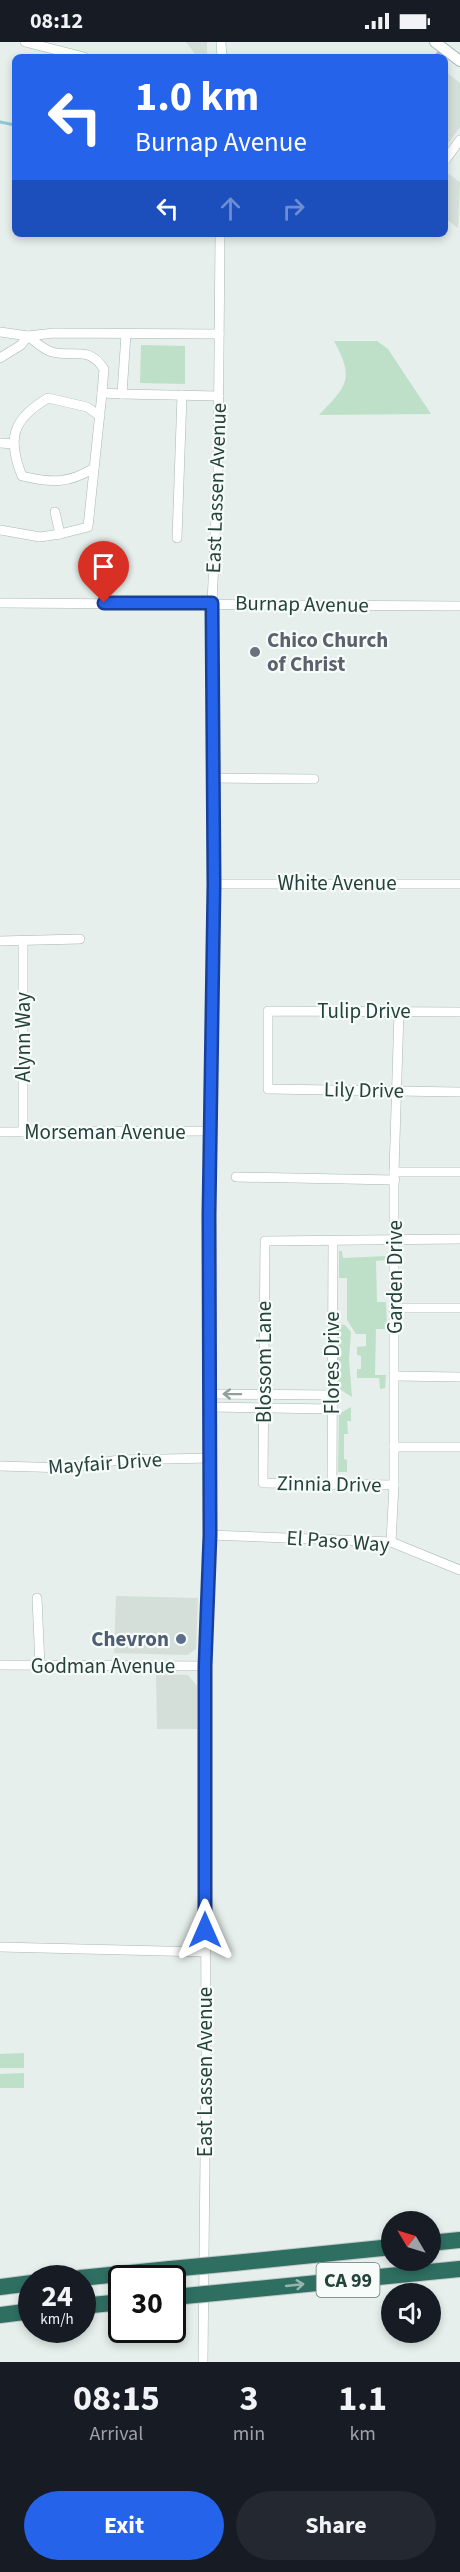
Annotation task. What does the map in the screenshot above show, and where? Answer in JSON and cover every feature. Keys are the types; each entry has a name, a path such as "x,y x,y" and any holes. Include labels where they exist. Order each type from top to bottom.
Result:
{"highway":[{"path":"441,2242 460,2240"},
{"name":"CA 99","path":"96,2276 381,2248"},
{"name":"CA 99","path":"186,2296 460,2269"},
{"path":"0,2287 18,2285"},
{"path":"0,2315 18,2313"}],"street":[{"path":"25,42 72,54"},
{"path":"436,43 456,58"},
{"path":"448,156 460,140"},
{"name":"East Lassen Avenue","path":"203,2362 205,1666 210,1535 210,1131 214,884 212,603 219,396 220,237"},
{"path":"0,332 28,336 219,334"},
{"path":"122,394 126,334"},
{"path":"0,358 21,345 28,336"},
{"path":"0,530 40,537 88,527 104,369 95,357 51,352 28,336"},
{"path":"102,393 219,396"},
{"path":"177,538 182,395"},
{"path":"94,468 76,479 47,482 22,476 12,452 17,427 29,409 48,398 87,407 100,416"},
{"path":"0,443 14,444"},
{"path":"55,512 60,534"},
{"name":"Burnap Avenue","path":"0,603 460,606"},
{"path":"214,778 314,779"},
{"name":"White Avenue","path":"214,884 460,884"},
{"path":"0,942 80,939"},
{"name":"Alynn Way","path":"23,942 23,1132"},
{"name":"Tulip Drive","path":"268,1089 268,1011 460,1012"},
{"name":"Garden Drive","path":"391,1542 395,1376 394,1176 399,1012"},
{"name":"Lily Drive","path":"268,1089 460,1092"},
{"name":"Morseman Avenue","path":"0,1132 210,1131"},
{"path":"236,1177 394,1176 460,1172"},
{"path":"333,1242 460,1239"},
{"name":"Blossom Lane","path":"263,1483 265,1241 333,1242"},
{"name":"Flores Drive","path":"332,1485 333,1242"},
{"path":"394,1308 460,1308"},
{"path":"395,1376 460,1377"},
{"path":"210,1394 332,1395"},
{"path":"210,1407 332,1409"},
{"name":"Zinnia Drive","path":"394,1447 460,1447"},
{"name":"Mayfair Drive","path":"0,1466 67,1468 119,1460 210,1458"},
{"name":"Zinnia Drive","path":"263,1483 394,1485"},
{"name":"El Paso Way","path":"210,1535 391,1542 460,1570"},
{"path":"37,1598 40,1666"},
{"name":"Godman Avenue","path":"0,1665 205,1666"},
{"path":"0,1947 205,1952"}],"shaded area":[{"path":"186,42 207,42 207,54 195,54"},
{"path":"448,74 460,83 460,127 448,143"},
{"path":"448,173 460,182 458,228 448,220"},
{"path":"116,1596 198,1598 196,1649 187,1655 114,1653"},
{"path":"156,1674 188,1675 197,1686 197,1729 157,1729"}],"green space":[{"path":"334,341 377,341 388,349 431,414 319,415 336,397 345,381 346,373 341,354"},
{"path":"141,345 185,346 185,384 140,383"},
{"path":"339,1251 342,1251 343,1258 387,1256 387,1260 376,1261 377,1302 386,1302 387,1329 376,1329 375,1375 386,1375 385,1388 380,1389 379,1378 357,1378 357,1369 361,1369 361,1356 357,1355 357,1347 366,1346 366,1334 356,1334 347,1320 347,1278 339,1278"},
{"path":"338,1324 345,1325 351,1332 349,1359 352,1397 338,1388"},
{"path":"351,1407 351,1421 347,1421 348,1434 344,1434 344,1459 347,1460 347,1472 338,1472 339,1414"},
{"path":"24,2053 24,2068 0,2068 0,2054"},
{"path":"24,2073 24,2088 0,2088 0,2074"}],"waterway":[{"path":"438,54 441,51"},
{"path":"0,122 12,124"}],"place":[{"name":"Chico Church of Christ","path":"255,652"},
{"name":"Chevron","path":"181,1639"}],"route":[{"path":"104,603 212,603 214,884 209,1215 210,1566 205,1666 205,1930"}]}
